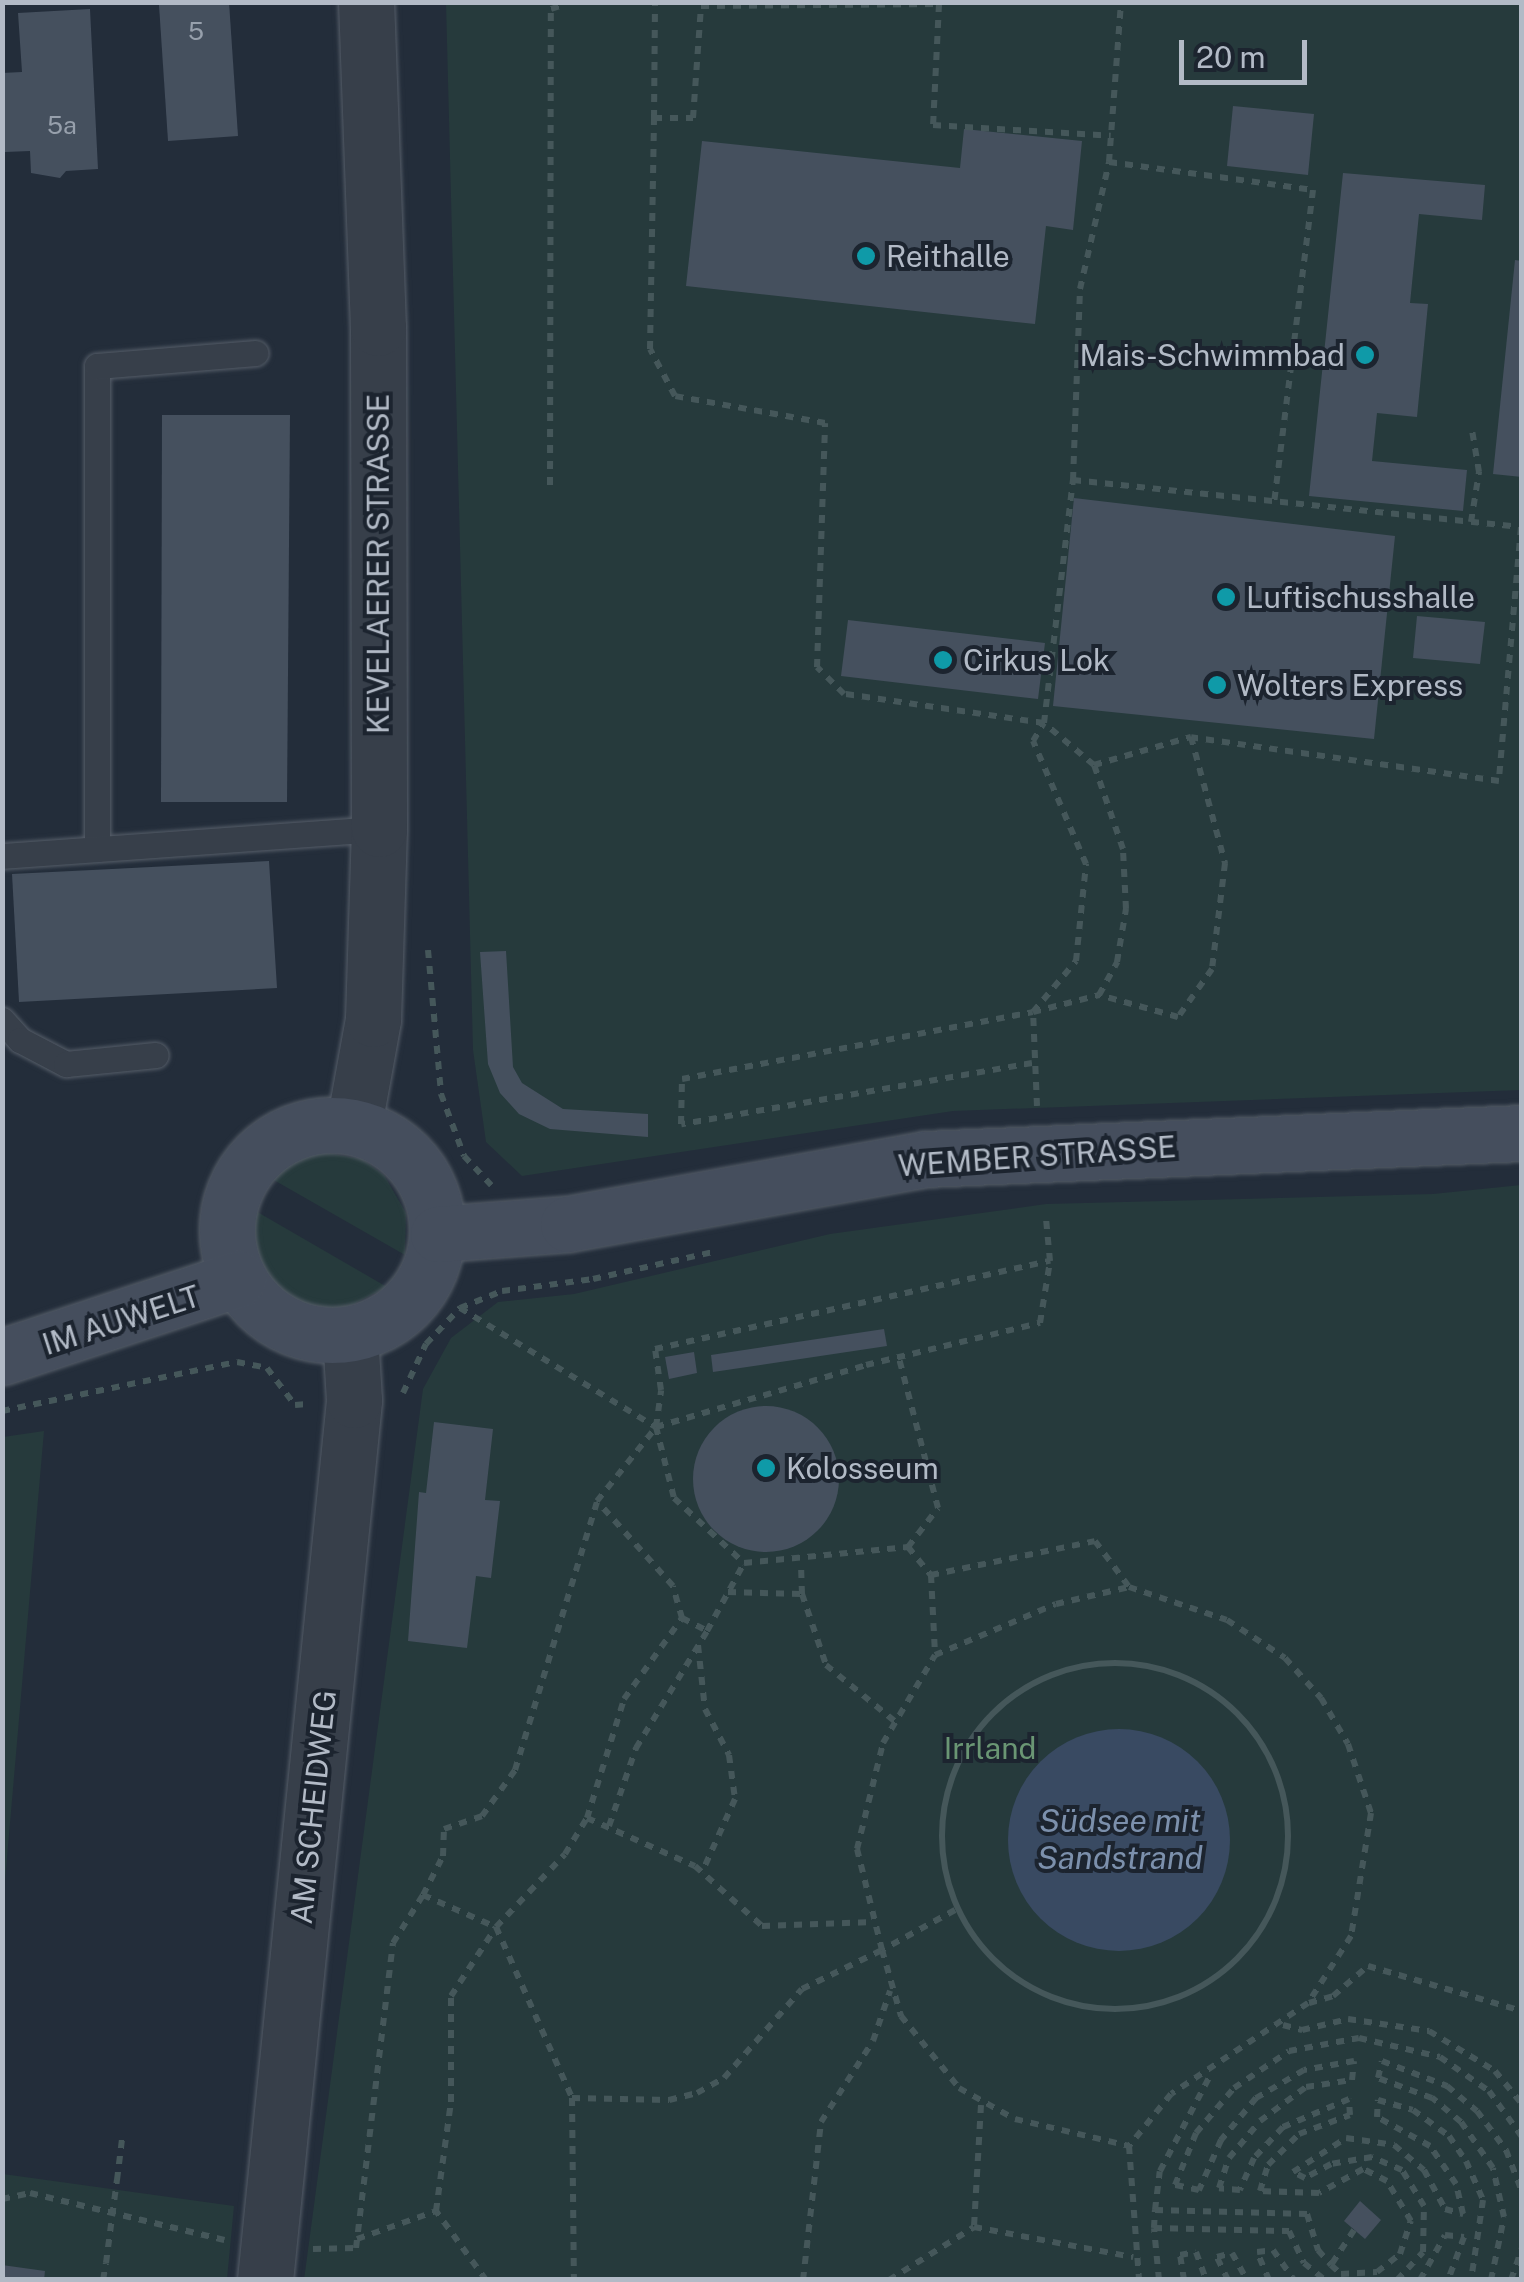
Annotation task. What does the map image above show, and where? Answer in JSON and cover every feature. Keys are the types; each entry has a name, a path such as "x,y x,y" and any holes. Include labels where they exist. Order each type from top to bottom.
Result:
{"main road":[{"path":"320,1124 354,1124 414,1164 436,1208 438,1234 432,1267 415,1297 387,1322 350,1334 288,1326 261,1309 238,1279 227,1246 227,1212 240,1179 262,1152 290,1134 320,1124"},
{"name":"WEMBER STRASSE","path":"438,1234 568,1224 926,1159 1522,1133"},
{"name":"IM AUWELT","path":"2,1357 238,1279"}],"street":[{"name":"KEVELAERER STRASSE","path":"354,1124 372,1019 379,830 378,328 366,2"},
{"name":"AM SCHEIDWEG","path":"251,2261 354,1400 350,1334"}],"lane":[{"path":"98,849 97,366 255,353"},
{"path":"2,856 379,830"},
{"path":"2,1020 20,1040 66,1064 156,1055"}],"path":[{"path":"655,2 650,349 675,396 824,423 817,666 844,694 1044,723 1094,764 1123,850 1126,909 1117,962 1099,994"},
{"path":"1037,1107 1032,1063 1033,1012 1076,961 1086,864 1034,741 1044,723 1073,480 1080,288 1109,162 1121,2"},
{"path":"654,118 694,118 701,4 939,4 933,125 1111,136"},
{"path":"550,485 551,8 560,6"},
{"path":"1109,162 1312,190 1274,501"},
{"path":"1471,522 1480,472 1472,430"},
{"path":"1073,480 1522,527 1499,781 1191,736 1094,764"},
{"path":"1032,1063 682,1124 682,1079 1033,1012 1099,994 1178,1017 1212,969 1224,863 1191,736"},
{"path":"314,2249 356,2248 394,1943 424,1896 443,1856 444,1829 482,1816 515,1770 596,1501 656,1427 899,1358 1040,1324 1050,1261 1046,1219"},
{"path":"2,1410 238,1362 267,1368 295,1405 404,1392 426,1344 460,1308 502,1291 593,1279 723,1249"},
{"path":"899,1358 938,1508 908,1547 802,1562 744,1563 674,1498 656,1427 661,1390 654,1349 1050,1261"},
{"path":"460,1308 656,1427"},
{"path":"596,1501 673,1586 682,1618 707,1631"},
{"path":"931,1575 1095,1541 1129,1588"},
{"path":"908,1547 931,1575 935,1655 884,1743 858,1850 890,1992 941,2072 981,2105 1129,2146"},
{"path":"802,1562 802,1594 826,1666 898,1724"},
{"path":"609,1826 636,1748 744,1563"},
{"path":"935,1655 1056,1604 1129,1588 1227,1620 1285,1658 1321,1698 1348,1744 1371,1813 1365,1873 1351,1936 1308,2003 1212,2072 1171,2094 1129,2146 1133,2257 1139,2280"},
{"path":"728,1592 802,1594"},
{"path":"486,2280 436,2211 451,2102 451,1996 496,1927 565,1854 586,1818 624,1699 682,1618"},
{"path":"698,1645 705,1709 730,1755 736,1799 702,1872"},
{"path":"1131,1661 1200,1682 1256,1731 1286,1797 1287,1870 1259,1938 1205,1987 1136,2011 1062,2004 999,1969 955,1910 939,1839 953,1768 996,1708 1042,1679 1058,1670 1131,1661"},
{"path":"586,1818 702,1872 762,1926 874,1922"},
{"path":"424,1896 496,1927 572,2098 574,2280"},
{"path":"572,2098 669,2100 697,2093 724,2078 802,1989 955,1910"},
{"path":"1308,2003 1333,1996 1368,1966 1522,2011"},
{"path":"804,2280 821,2122 874,2040 890,1992"},
{"path":"1282,2025 1302,2030 1348,2018 1429,2031 1495,2072 1522,2104"},
{"path":"1155,2210 1307,2214 1318,2250 1341,2274 1377,2272 1400,2254 1411,2221 1386,2180 1363,2169 1319,2192 1260,2191 1268,2165 1299,2134 1350,2115 1349,2100 1283,2127 1254,2158 1240,2190 1220,2188 1229,2158 1260,2121 1306,2087 1352,2080 1354,2061 1304,2070 1256,2098 1220,2140 1198,2190 1175,2186 1196,2133 1234,2088 1288,2051 1360,2038 1403,2045 1440,2057 1489,2091 1522,2137"},
{"path":"1491,2280 1504,2217 1493,2168 1461,2122 1432,2098 1378,2078 1382,2062 1448,2086 1477,2110 1506,2150 1522,2192"},
{"path":"1159,2280 1154,2228 1160,2170 1212,2072"},
{"path":"1397,2280 1423,2252 1424,2206 1402,2170 1372,2158 1331,2164 1305,2178 1293,2172 1346,2138 1394,2145 1424,2170 1445,2210 1462,2214 1456,2184 1430,2146 1376,2117 1378,2100 1414,2110 1449,2136 1466,2162 1482,2200 1470,2280"},
{"path":"974,2227 981,2105"},
{"path":"103,2280 122,2139"},
{"path":"2,2199 30,2192 251,2261"},
{"path":"357,2238 436,2211"},
{"path":"889,2280 974,2227 1133,2257"},
{"path":"1154,2228 1289,2231 1304,2263 1325,2280"},
{"path":"1332,2265 1354,2230"},
{"path":"1420,2280 1445,2235 1464,2237 1448,2280"},
{"path":"1511,2280 1522,2248"},
{"path":"1269,2280 1257,2252 1273,2250 1294,2280"},
{"path":"1184,2280 1180,2255 1196,2252 1206,2280"},
{"path":"1228,2280 1217,2257 1232,2253 1247,2280"}],"green space":[{"path":"446,3 1521,3 1521,1090 953,1111 522,1176 486,1142 473,1050"},
{"path":"321,1152 362,1159 384,1175 406,1213 405,1255 272,1179 298,1157"},
{"name":"Irrland","path":"1521,1185 1521,2279 304,2280 423,1389 451,1338 498,1302 574,1294 830,1234 1046,1204 1433,1194"},
{"path":"254,1210 387,1287 342,1310 297,1304 261,1272 249,1231"},
{"path":"44,1431 3,1904 3,1437"},
{"path":"3,2174 234,2206 227,2279 3,2280"}],"water":[{"name":"Südsee mit Sandstrand","path":"1119,1729 1162,1737 1198,1761 1222,1797 1230,1840 1222,1883 1198,1919 1162,1943 1119,1951 1076,1943 1040,1919 1016,1883 1008,1840 1016,1797 1040,1761 1076,1737"}],"building":[{"path":"229,2 238,136 168,141 159,5"},
{"path":"90,9 98,169 66,171 60,178 31,173 30,151 5,152 2,73 22,72 18,13"},
{"path":"1233,106 1314,114 1308,175 1227,166"},
{"name":"Reithalle","path":"964,129 1082,141 1073,230 1046,226 1035,324 686,286 702,141 960,168"},
{"path":"1343,173 1485,185 1482,220 1419,214 1410,303 1428,304 1417,417 1377,413 1372,461 1467,470 1463,511 1309,496"},
{"path":"1515,260 1522,261 1522,477 1493,474"},
{"path":"162,415 290,415 287,802 161,802"},
{"name":"Luftischusshalle","path":"1074,498 1395,536 1374,739 1053,706"},
{"path":"1417,616 1485,622 1480,664 1413,658"},
{"name":"Cirkus Lok","path":"848,620 1045,643 1038,699 841,676"},
{"path":"269,861 277,988 19,1002 12,874"},
{"path":"506,951 513,1067 522,1083 563,1109 648,1114 648,1137 550,1129 519,1114 500,1093 488,1064 480,952"},
{"path":"884,1329 887,1346 713,1372 711,1355"},
{"path":"694,1352 697,1373 669,1379 665,1357"},
{"name":"Kolosseum","path":"766,1406 794,1411 818,1427 834,1451 839,1479 834,1507 818,1531 794,1547 766,1552 738,1547 714,1531 698,1507 693,1479 698,1451 714,1427 738,1411"},
{"path":"434,1422 493,1429 485,1500 500,1501 491,1578 476,1576 467,1648 408,1641 419,1492 426,1493"},
{"path":"1360,2201 1381,2220 1365,2239 1344,2221"},
{"path":"2,2265 45,2271 44,2280 2,2280"}],"place":[{"name":"Reithalle","path":"866,256"},
{"name":"Mais-Schwimmbad","path":"1365,355"},
{"name":"Luftischusshalle","path":"1226,597"},
{"name":"Cirkus Lok","path":"943,660"},
{"name":"Wolters Express","path":"1217,685"},
{"name":"Kolosseum","path":"766,1468"}]}
